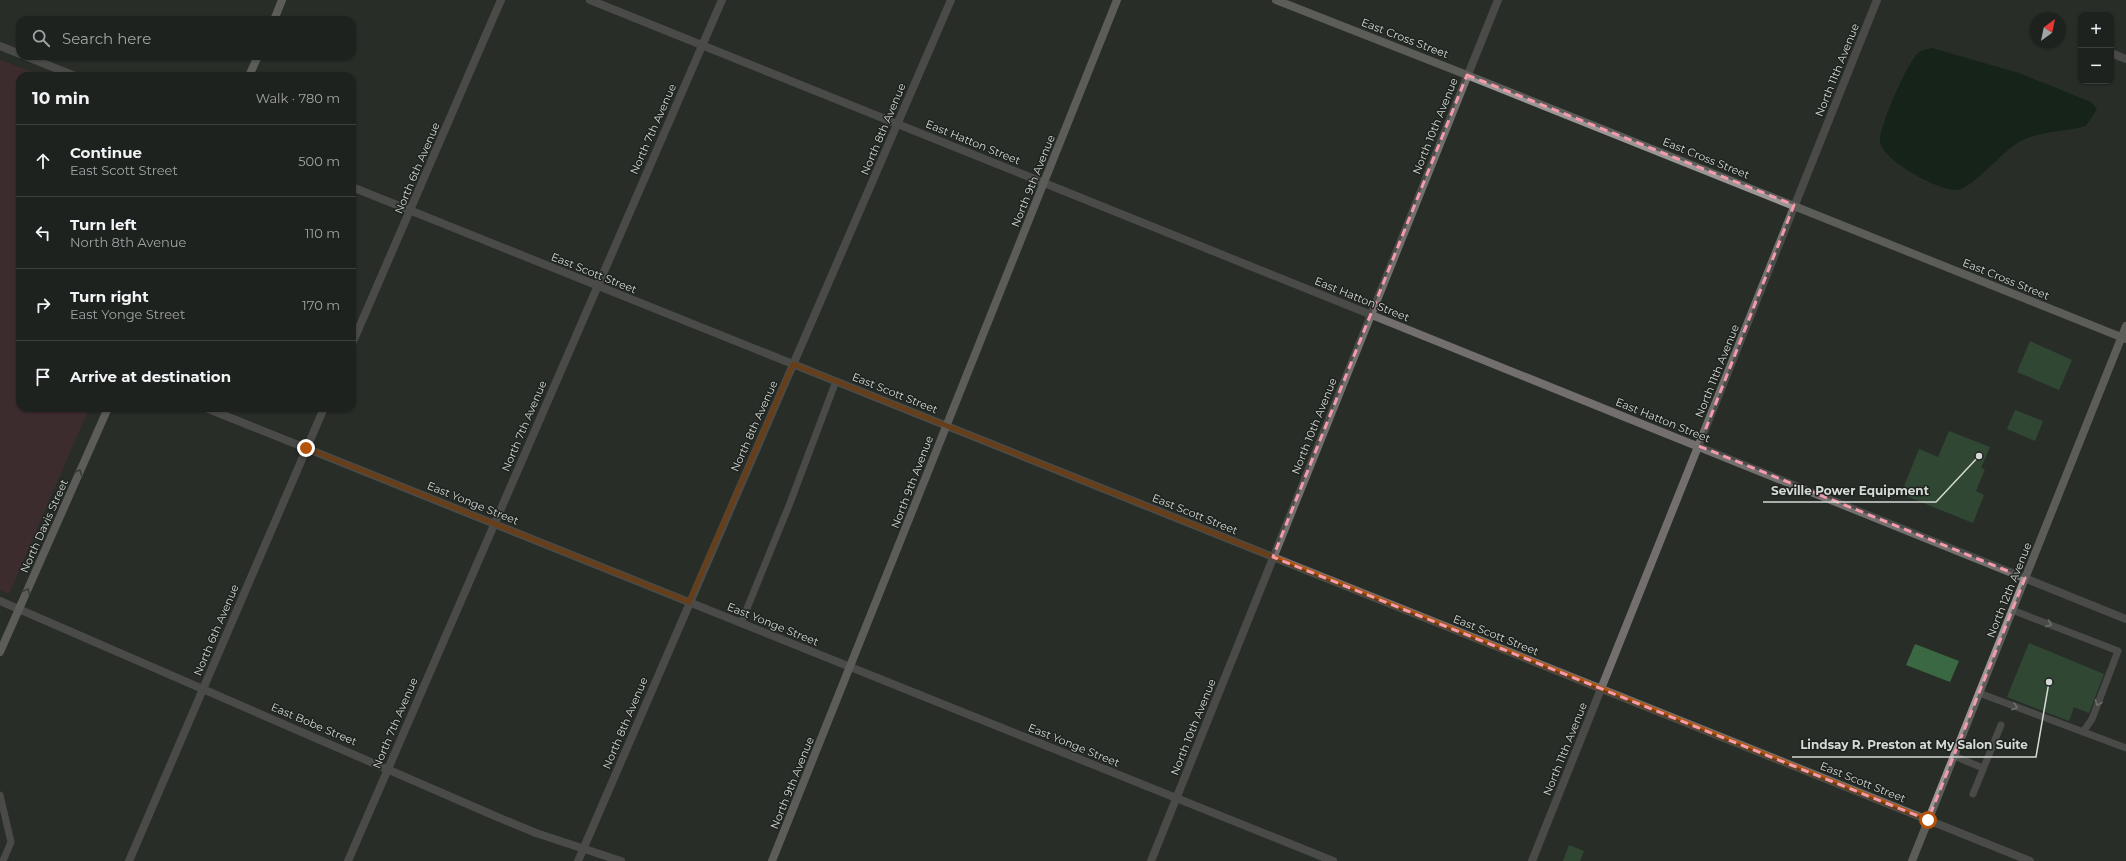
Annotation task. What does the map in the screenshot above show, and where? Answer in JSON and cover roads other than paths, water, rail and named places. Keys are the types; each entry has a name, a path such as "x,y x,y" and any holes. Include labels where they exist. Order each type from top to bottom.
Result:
{"street":[{"path":"276,16 282,0"},
{"name":"North 6th Avenue","path":"356,335 501,0"},
{"name":"East Hatton Street","path":"590,0 2126,619"},
{"name":"North 7th Avenue","path":"348,861 596,285 722,0"},
{"name":"North 8th Avenue","path":"578,861 951,0"},
{"name":"North 9th Avenue","path":"772,861 1117,0"},
{"name":"East Cross Street","path":"1276,0 1467,74 2124,338"},
{"name":"North 10th Avenue","path":"1151,861 1498,0"},
{"name":"North 11th Avenue","path":"1532,861 1877,0"},
{"path":"0,46 16,52"},
{"path":"2114,54 2126,59"},
{"path":"35,60 65,72"},
{"path":"251,72 256,60"},
{"name":"East Scott Street","path":"356,189 2030,861"},
{"name":"North 12th Avenue","path":"1912,861 2012,610 2124,338 2126,326"},
{"name":"North Davis Street","path":"0,652 106,412"},
{"name":"East Yonge Street","path":"216,412 1333,861"},
{"name":"North 6th Avenue","path":"129,861 322,412"},
{"name":"East Bobe Street","path":"0,601 536,833 621,861"}],"lane":[{"path":"741,623 790,502 836,381"},
{"path":"2012,610 2118,651 2092,719 2083,732"},
{"path":"1979,693 2126,748"},
{"path":"1972,794 2002,725"},
{"path":"1954,756 1983,768"},
{"path":"0,795 11,842 3,861 0,860"}],"place":[{"name":"Seville Power Equipment","path":"1979,456"},
{"name":"Lindsay R. Preston at My Salon Suite","path":"2049,682"}]}
